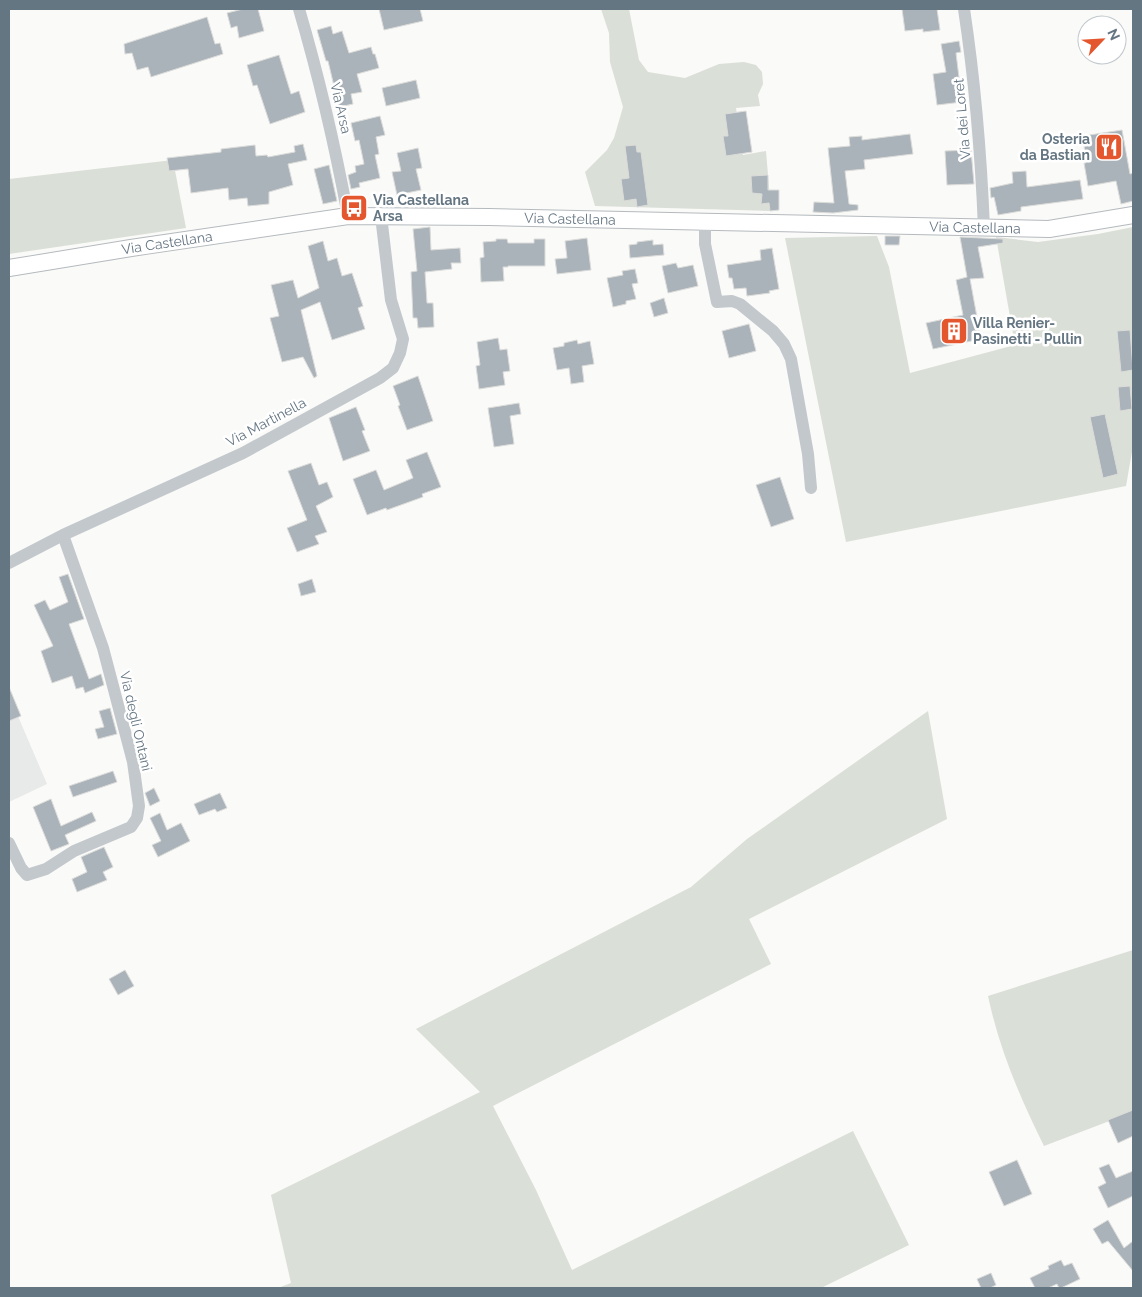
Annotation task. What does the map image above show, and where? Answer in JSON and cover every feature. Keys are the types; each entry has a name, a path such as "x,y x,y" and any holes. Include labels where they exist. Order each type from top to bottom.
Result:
{"main road":[{"name":"Via Castellana","path":"9,268 348,216 1049,229 1133,215"}],"street":[{"name":"Via Arsa","path":"299,9 315,63 348,216"},
{"name":"Via dei Loret","path":"964,9 972,60 979,135 984,228"},
{"name":"Via Martinella","path":"9,563 63,535 244,453 380,378 393,368 400,353 402,338 391,300 380,216"},
{"path":"705,222 705,244 717,302 732,301 740,304 772,331 784,344 791,359 808,454 811,488"},
{"name":"Via degli Ontani","path":"10,843 21,868 27,875 46,869 74,851 131,827 137,818 138,806 133,762 106,658 63,535"}],"shaded area":[{"path":"601,9 629,9 639,60 648,72 685,78 719,64 744,62 756,65 762,72 763,84 758,95 760,106 736,108 743,155 766,151 771,211 595,206 585,172 607,150 614,138 623,107 610,62 609,33"},
{"path":"173,160 186,228 9,254 9,179"},
{"path":"1133,227 1133,446 1126,486 846,542 785,238 877,236 889,267 910,373 1015,345 996,237 1038,242"},
{"path":"11,700 47,784 9,802 9,701"},
{"path":"928,711 947,819 749,919 771,964 493,1106 536,1190 572,1270 853,1131 909,1245 821,1288 278,1288 291,1283 271,1195 480,1092 416,1029 691,887 747,839"},
{"path":"1133,950 1133,1112 1044,1146 1011,1072 998,1035 988,996"}],"building":[{"path":"243,9 258,9 264,31 239,38 237,26 231,28 227,13"},
{"path":"379,9 420,9 423,21 384,30"},
{"path":"902,9 937,9 940,30 923,32 923,29 905,31"},
{"path":"207,17 215,44 220,43 223,54 151,77 148,67 137,70 132,53 125,54 124,44"},
{"path":"331,26 333,34 342,31 349,53 371,47 379,68 357,74 362,92 351,94 353,104 339,107 328,61 326,61 317,30"},
{"path":"959,41 961,52 956,53 962,102 937,105 933,74 946,72 941,44"},
{"path":"279,55 291,94 299,91 305,112 270,124 257,85 253,86 247,65"},
{"path":"416,80 420,98 386,106 382,88"},
{"path":"746,111 752,152 726,156 723,136 728,136 725,114"},
{"path":"380,116 385,135 376,137 379,154 375,155 380,178 359,183 360,187 351,189 348,175 356,172 355,166 364,164 359,140 355,141 351,123"},
{"path":"1122,130 1130,174 1133,173 1133,201 1121,204 1116,181 1088,186 1084,163 1086,163 1083,136"},
{"path":"910,134 913,154 864,160 865,169 845,171 849,204 858,205 858,210 833,213 813,212 814,202 834,203 828,148 850,146 849,137 862,136 862,140"},
{"path":"303,144 307,160 288,164 293,185 269,192 269,204 248,206 247,198 229,200 228,188 191,193 188,169 169,171 167,158 221,152 221,149 255,145 256,156 267,155 268,157 295,152 294,146"},
{"path":"636,145 637,152 641,152 648,205 637,207 636,199 624,201 621,179 629,178 625,146"},
{"path":"418,148 422,168 416,169 421,190 397,195 392,172 401,171 397,153"},
{"path":"971,150 974,184 947,185 945,151"},
{"path":"329,165 337,201 323,204 314,169"},
{"path":"1026,171 1027,187 1080,180 1083,199 1021,207 1021,211 998,215 994,197 991,198 990,188 1013,183 1012,172"},
{"path":"768,175 768,190 779,190 779,210 770,211 769,203 761,204 762,194 752,193 751,176"},
{"path":"430,227 431,250 460,248 461,263 451,263 452,269 425,272 427,303 433,303 434,327 418,328 417,318 413,318 411,272 417,271 413,229"},
{"path":"885,236 900,236 899,245 885,245"},
{"path":"960,237 1003,239 1003,243 978,247 984,278 970,279 981,339 933,349 926,323 963,315 956,280 967,277"},
{"path":"587,238 591,270 557,274 555,259 567,258 565,241"},
{"path":"496,239 507,239 508,243 534,243 534,239 545,239 545,266 503,267 504,281 481,282 480,258 484,257 483,242 496,241"},
{"path":"653,240 653,245 663,244 664,255 630,258 629,245"},
{"path":"323,241 328,261 337,258 342,276 352,273 363,306 358,308 365,329 332,340 320,302 301,310 317,376 314,378 303,357 282,362 270,318 279,316 271,285 293,280 298,298 319,288 308,246"},
{"path":"772,248 779,289 769,291 770,293 747,296 746,288 734,289 732,278 729,278 727,265 761,260 760,250"},
{"path":"676,263 678,268 693,265 698,286 668,293 662,266"},
{"path":"635,269 638,283 632,284 636,299 613,307 607,278 623,275 622,271"},
{"path":"664,298 668,313 654,317 650,303"},
{"path":"749,324 756,351 729,358 722,331"},
{"path":"1130,330 1133,370 1121,372 1117,331"},
{"path":"498,338 500,350 507,349 510,371 503,372 505,385 479,389 476,366 480,365 477,342"},
{"path":"577,340 578,344 590,341 594,364 582,366 584,382 571,384 569,368 557,370 553,348 564,346 564,343"},
{"path":"418,376 433,421 407,430 393,386"},
{"path":"1130,386 1132,409 1120,411 1118,387"},
{"path":"519,403 521,414 510,416 514,444 494,447 488,408"},
{"path":"356,407 365,430 362,431 370,451 343,461 329,418"},
{"path":"1105,414 1118,474 1103,478 1090,417"},
{"path":"427,452 441,487 422,494 423,497 367,515 353,479 376,470 384,490 413,478 406,460"},
{"path":"311,463 319,485 327,482 333,497 316,506 327,532 315,536 319,544 297,552 287,528 307,520 288,471"},
{"path":"780,477 794,519 771,527 756,485"},
{"path":"68,574 84,619 69,624 89,679 101,674 104,685 85,693 83,687 76,689 72,676 52,683 41,651 53,646 34,605 45,600 50,610 68,602 59,577"},
{"path":"312,579 316,592 301,596 298,584"},
{"path":"9,687 21,716 9,721"},
{"path":"110,708 117,734 98,739 95,729 104,727 99,711"},
{"path":"113,771 117,782 73,797 69,786"},
{"path":"154,788 160,801 150,806 145,793"},
{"path":"220,793 227,808 217,812 215,809 199,815 194,804"},
{"path":"51,799 61,826 92,812 96,821 65,835 69,844 51,851 33,807"},
{"path":"160,813 167,830 181,823 190,841 158,857 152,845 161,841 150,818"},
{"path":"104,847 113,867 103,872 107,880 77,892 72,879 87,872 81,857"},
{"path":"125,970 134,986 118,995 109,979"},
{"path":"1133,1110 1133,1136 1118,1143 1108,1120"},
{"path":"1017,1160 1032,1194 1004,1206 989,1172"},
{"path":"1109,1164 1116,1178 1133,1171 1133,1196 1108,1208 1098,1187 1106,1183 1099,1168"},
{"path":"1108,1220 1124,1248 1133,1241 1133,1271 1108,1241 1102,1244 1093,1229"},
{"path":"1061,1260 1064,1266 1072,1263 1080,1279 1061,1288 1057,1284 1048,1288 1035,1288 1030,1278 1049,1269 1048,1266"},
{"path":"991,1273 996,1285 990,1288 981,1288 977,1279"}],"place":[{"name":"Osteria da Bastian","path":"1109,147"},
{"name":"Via Castellana Arsa","path":"354,208"},
{"name":"Villa Renier- Pasinetti - Pullin","path":"954,331"}]}
